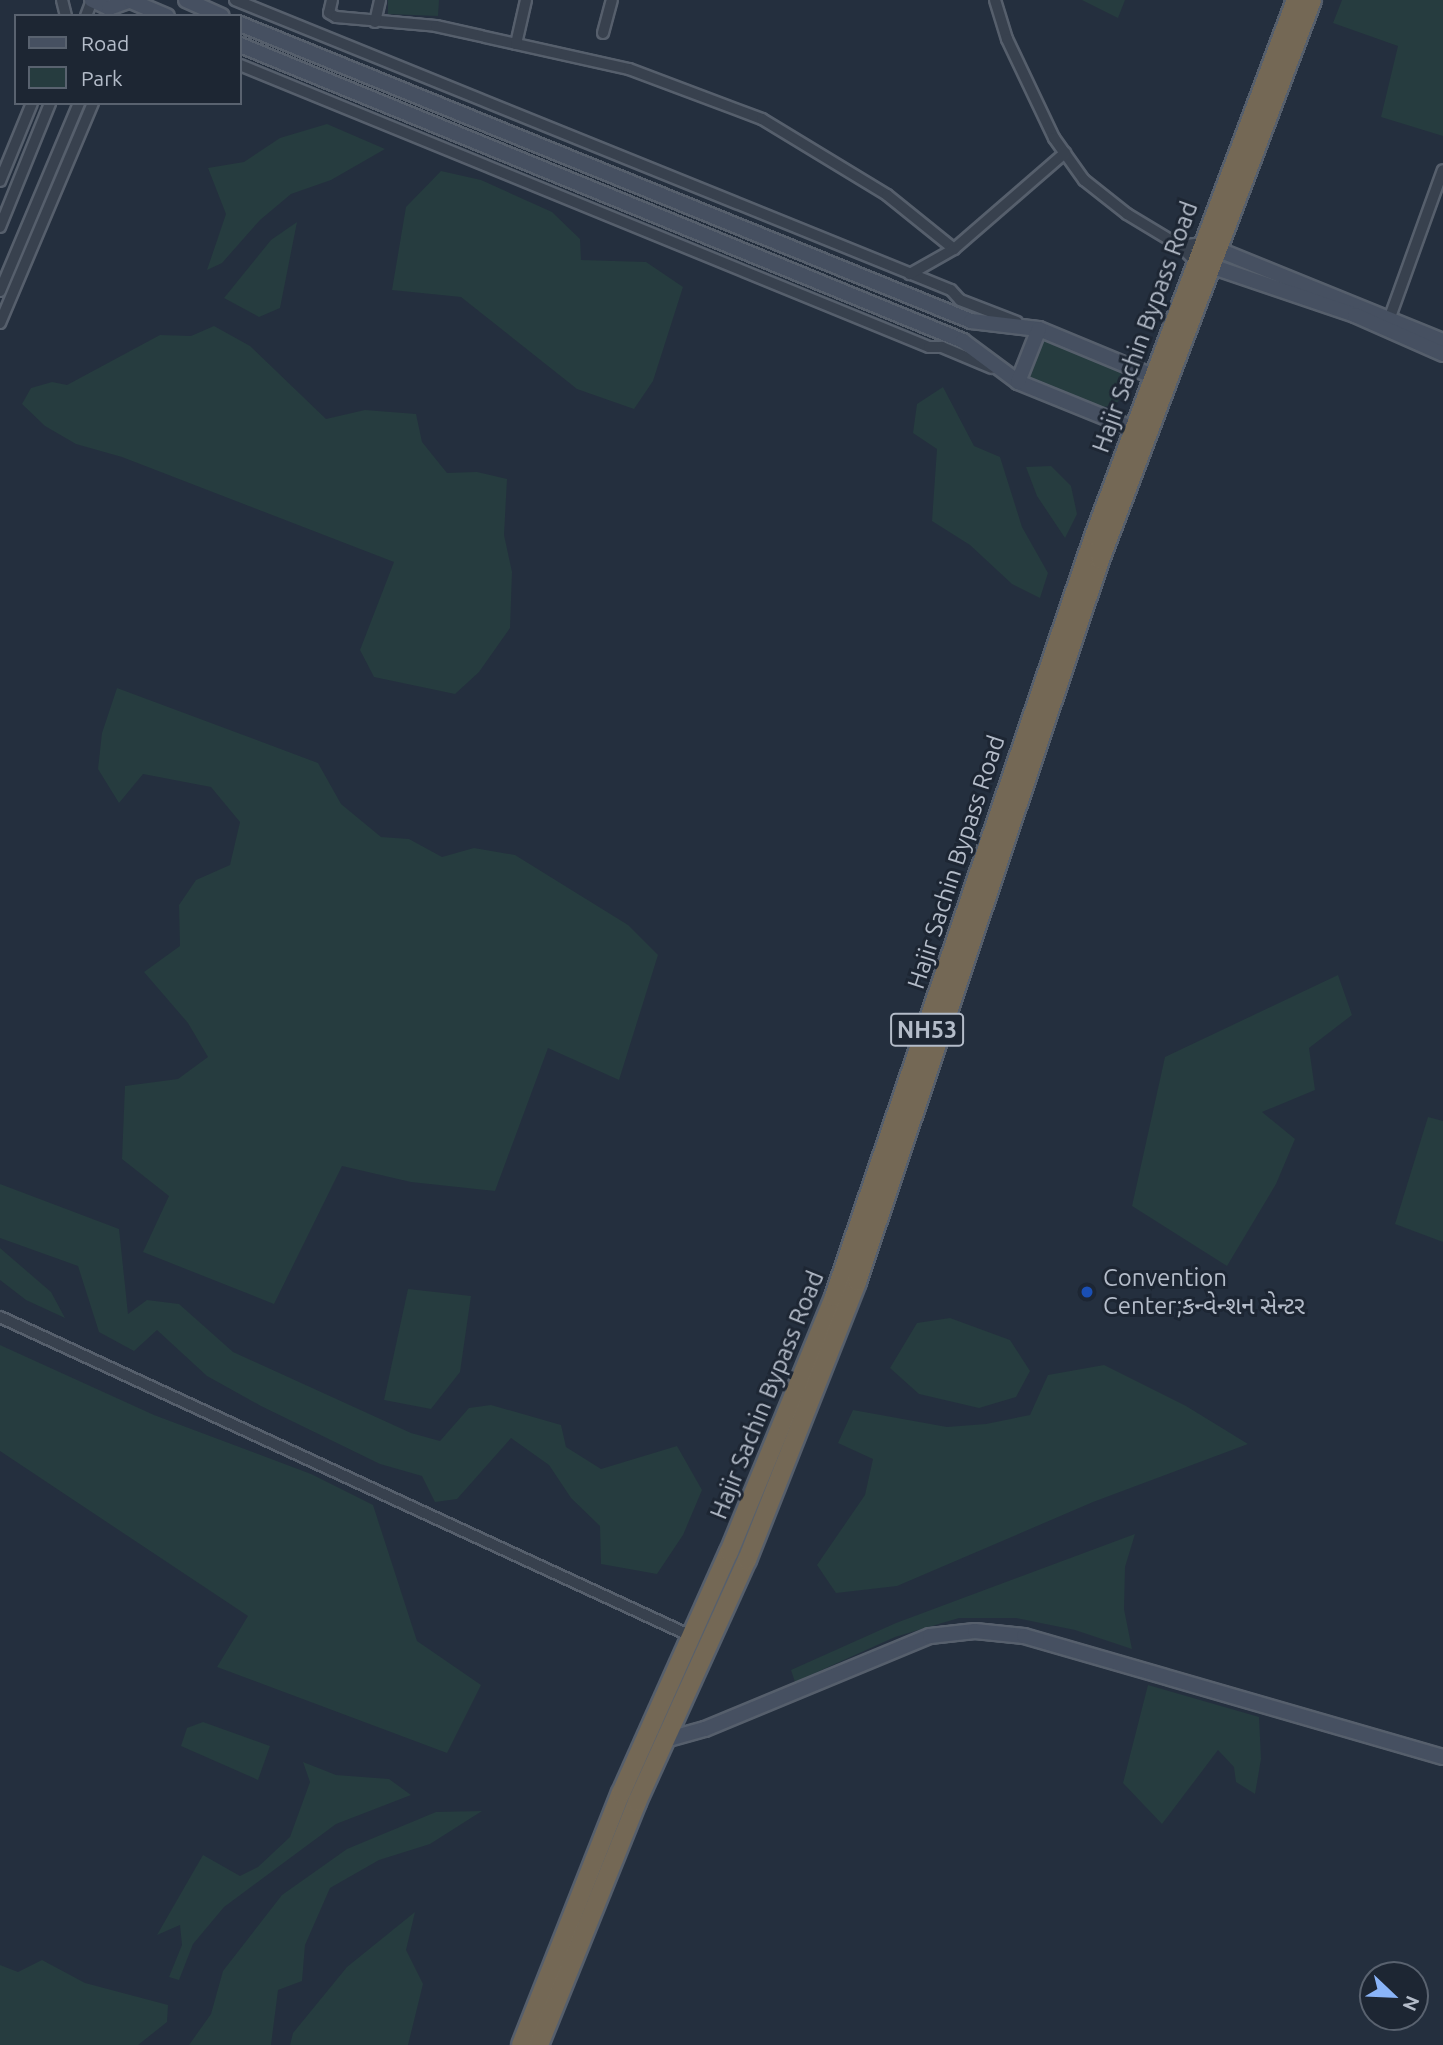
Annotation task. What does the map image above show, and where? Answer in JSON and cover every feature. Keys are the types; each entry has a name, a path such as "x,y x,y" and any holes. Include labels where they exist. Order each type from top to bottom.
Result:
{"highway":[{"name":"Hajir Sachin Bypass Road","path":"521,2045 621,1793 691,1636 834,1297 1022,741 1134,429 1205,255 1296,0"},
{"name":"NH53","path":"539,2045 665,1740 747,1560 857,1282 1205,255 1312,0"}],"street":[{"path":"92,0 158,14"},
{"path":"186,0 218,14"},
{"path":"235,0 910,274 1155,377"},
{"path":"332,0 329,13 336,18 436,26 629,69 762,119 887,195 954,249"},
{"path":"375,22 380,0"},
{"path":"516,44 526,0"},
{"path":"603,33 612,0"},
{"path":"995,0 1007,38 1065,153 1084,180 1127,214 1180,246 1390,317 1443,341"},
{"path":"242,25 971,321 1034,328"},
{"path":"242,47 963,341 1013,378"},
{"path":"242,66 929,347 942,347 1134,429"},
{"path":"0,181 31,105"},
{"path":"0,227 49,105"},
{"path":"0,291 78,105"},
{"path":"0,323 92,105"},
{"path":"910,274 954,249 1065,153"},
{"path":"1390,317 1443,170"},
{"path":"1180,246 1443,354"},
{"path":"1013,378 1034,328"},
{"path":"0,1317 691,1636"},
{"path":"665,1740 705,1729 930,1636 975,1631 1024,1636 1443,1756"}],"green space":[{"path":"388,0 439,0 438,16 388,14"},
{"path":"1082,0 1125,0 1118,18"},
{"path":"1342,0 1443,0 1443,136 1381,117 1398,46 1333,23"},
{"path":"327,124 385,149 331,180 291,194 260,220 222,263 207,270 226,214 208,168 244,162 280,138"},
{"path":"441,171 481,180 552,212 580,239 581,260 646,262 683,287 653,381 634,409 577,389 461,297 392,290 406,207"},
{"path":"297,222 280,308 259,317 224,298 271,240"},
{"path":"214,326 250,346 326,419 365,410 416,414 422,442 447,473 477,472 507,479 504,535 512,572 510,628 479,672 455,694 374,677 360,650 394,562 122,457 76,444 45,426 22,404 31,388 52,382 67,385 160,335 191,336"},
{"path":"1042,337 1118,369 1125,383 1118,402 1102,408 1027,376"},
{"path":"943,387 974,446 1000,457 1022,527 1048,573 1040,598 1012,584 970,545 932,521 937,449 913,433 917,404"},
{"path":"1051,466 1071,486 1077,514 1065,538 1037,496 1026,467"},
{"path":"117,688 318,763 341,804 381,837 409,839 442,857 474,848 515,855 628,925 658,955 619,1080 548,1048 495,1191 411,1182 342,1166 274,1304 143,1252 169,1196 122,1159 125,1086 178,1079 208,1057 188,1023 144,972 180,946 179,905 196,880 230,865 240,822 211,787 143,774 119,803 98,769 102,733"},
{"path":"1338,975 1352,1015 1309,1048 1315,1090 1262,1112 1295,1139 1276,1184 1227,1266 1132,1206 1165,1057"},
{"path":"1428,1117 1443,1121 1443,1242 1395,1224"},
{"path":"0,1184 119,1229 128,1314 147,1300 179,1304 233,1352 411,1433 440,1441 469,1408 491,1405 561,1425 566,1447 601,1469 677,1446 702,1490 683,1535 657,1574 601,1564 600,1526 571,1498 549,1465 511,1438 457,1499 435,1502 422,1476 380,1464 261,1406 207,1376 157,1330 134,1351 99,1332 78,1266 0,1238"},
{"path":"0,1248 51,1292 65,1318 26,1300 0,1280"},
{"path":"408,1289 471,1296 460,1372 431,1409 384,1400"},
{"path":"950,1318 1010,1340 1030,1371 1016,1397 979,1408 919,1394 890,1368 917,1323"},
{"path":"0,1345 154,1415 311,1474 373,1505 417,1641 481,1685 447,1753 217,1667 248,1616 0,1451"},
{"path":"1104,1365 1186,1406 1248,1444 1093,1502 897,1586 836,1593 817,1565 865,1495 873,1459 838,1443 853,1410 947,1427 986,1424 1030,1415 1048,1375"},
{"path":"1135,1534 1125,1567 1124,1609 1132,1649 1075,1630 1016,1618 959,1618 895,1637 795,1682 791,1670 896,1623"},
{"path":"1148,1685 1259,1717 1261,1759 1255,1794 1236,1782 1234,1767 1218,1750 1162,1824 1123,1783"},
{"path":"203,1722 270,1746 258,1780 181,1746 187,1728"},
{"path":"303,1762 336,1775 389,1779 411,1795 336,1824 224,1907 193,1944 179,1980 169,1977 182,1945 180,1925 157,1935 203,1855 240,1876 258,1867 290,1837 310,1782"},
{"path":"482,1811 430,1844 379,1860 330,1888 305,1945 302,1981 278,1990 271,2045 189,2045 211,2014 223,1971 282,1895 347,1849 436,1812"},
{"path":"415,1912 406,1950 423,1984 408,2045 290,2045 293,2033 347,1967"},
{"path":"42,1960 85,1983 168,2005 167,2022 138,2045 0,2045 0,1965 18,1972"}],"place":[{"name":"Convention Center;કન્વેન્શન સેન્ટર","path":"1087,1292"}]}
